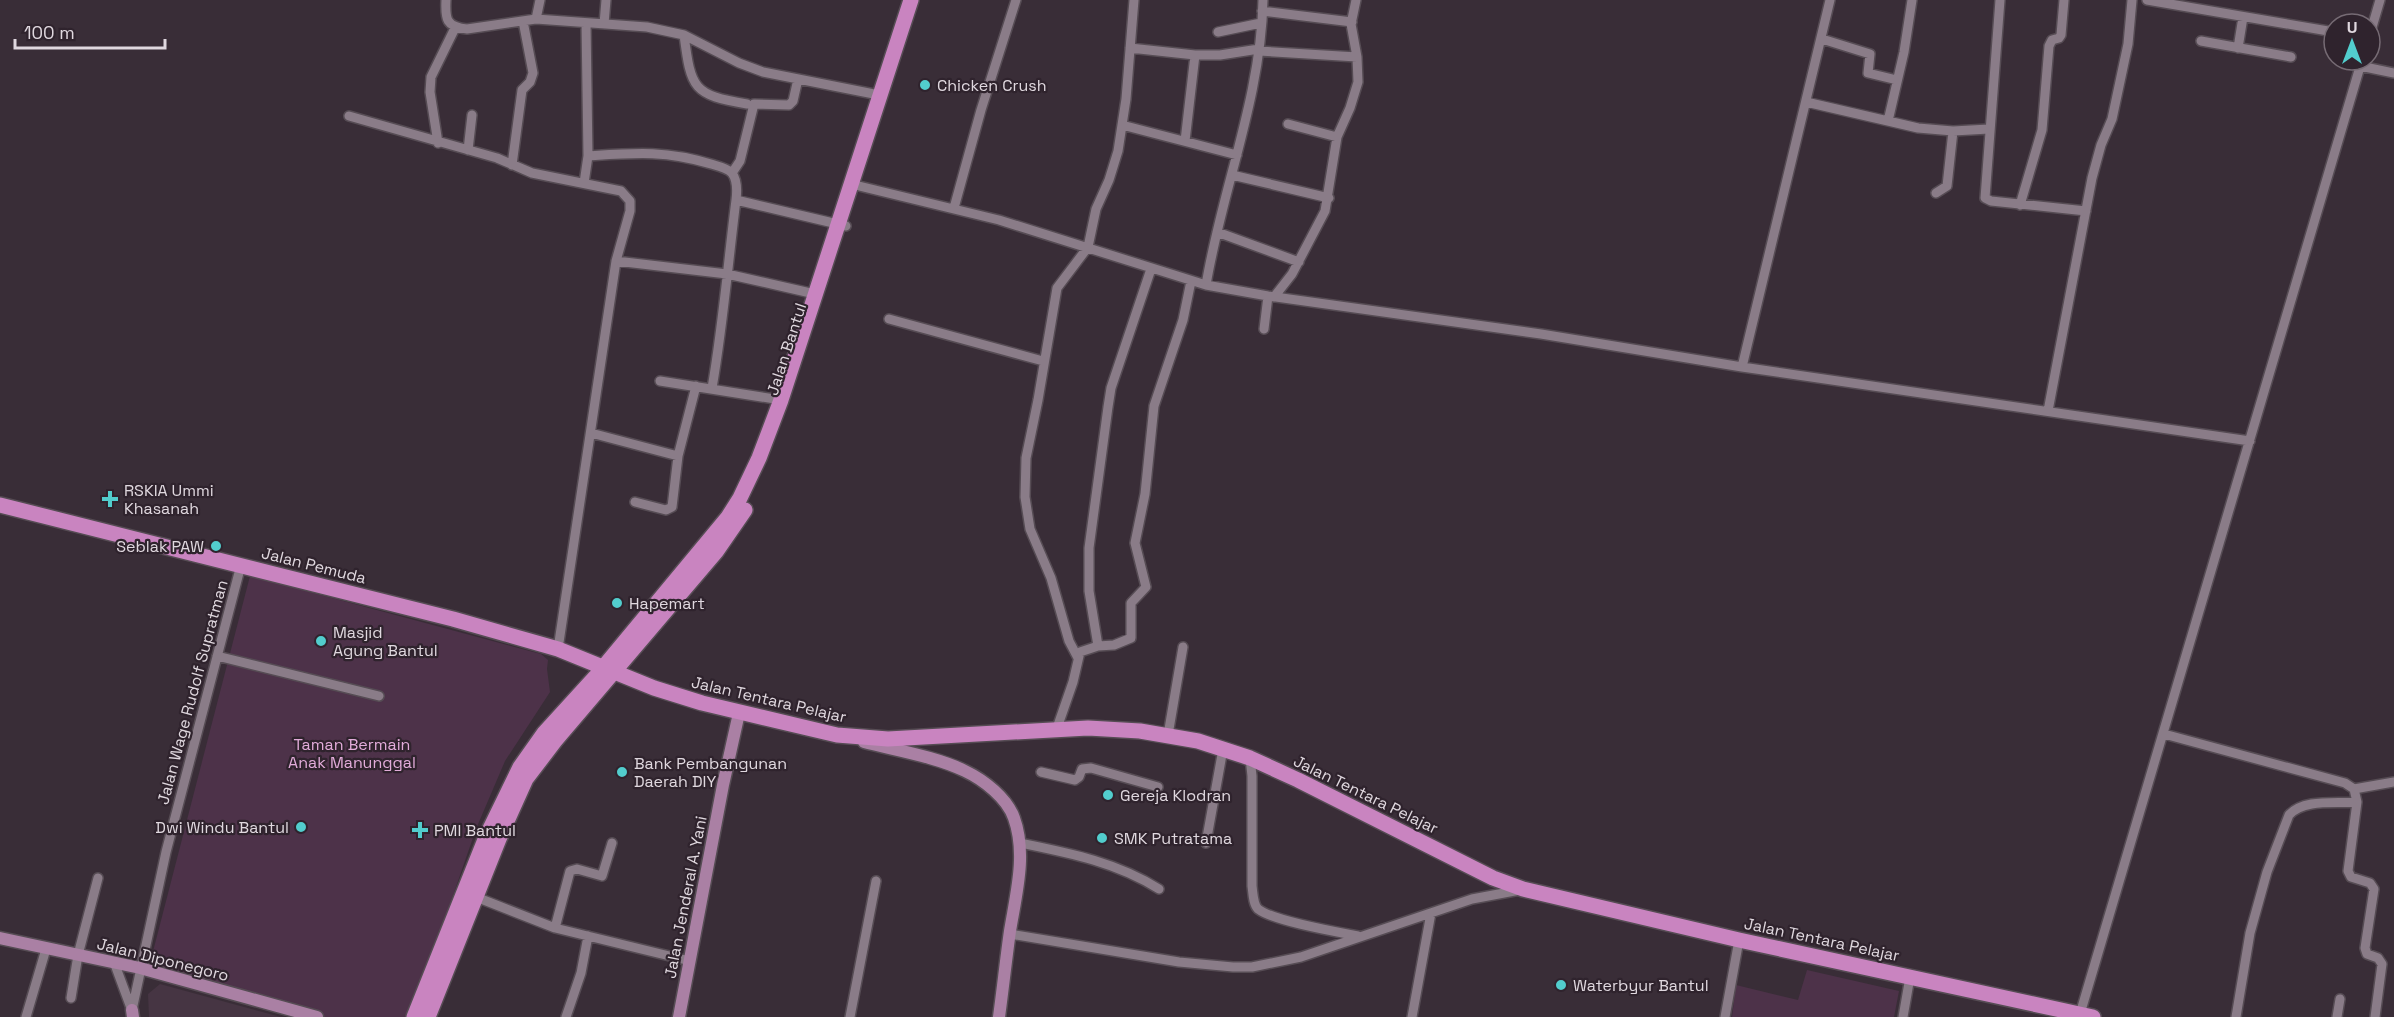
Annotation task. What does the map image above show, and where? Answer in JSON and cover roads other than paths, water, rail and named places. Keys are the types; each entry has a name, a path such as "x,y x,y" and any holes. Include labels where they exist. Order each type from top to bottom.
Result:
{"main road":[{"name":"Jalan Bantul","path":"610,669 716,552 751,499 769,459 842,225 879,95 911,0"},
{"name":"Jalan Bantul","path":"610,669 728,517 759,458 781,400 814,294 859,186 920,0"},
{"name":"Jalan Pemuda","path":"0,505 453,619 558,649 610,669"},
{"name":"Jalan Tentara Pelajar","path":"610,669 654,688 739,713 816,731 854,737 888,739 1057,728 1115,729 1168,735 1250,758 1493,878 1523,889 1739,940 2087,1016"},
{"path":"428,1017 526,780 610,669"},
{"path":"414,1017 486,837 520,767 544,733 610,669"},
{"name":"Jalan Jenderal A. Yani","path":"679,1017 739,713"},
{"path":"816,731 901,751 964,770 985,783 1005,803 1014,816 1020,843 1019,873 999,1017"},
{"name":"Jalan Diponegoro","path":"0,938 46,950 140,968 317,1017"}],"street":[{"path":"446,0 447,19 455,28 467,29 536,20 647,27 684,35 752,69 879,95"},
{"path":"536,20 540,0"},
{"path":"604,24 606,0"},
{"path":"954,208 981,110 1016,0"},
{"path":"1078,658 1069,640 1051,578 1034,542 1026,513 1026,458 1057,288 1088,247 1096,209 1114,166 1122,125 1134,0"},
{"path":"1206,285 1217,231 1248,117 1259,50 1263,0"},
{"path":"1264,329 1271,297 1285,286 1325,211 1329,198 1336,137 1350,108 1358,82 1352,22 1356,0"},
{"path":"1742,367 1830,0"},
{"path":"1888,121 1904,52 1912,0"},
{"path":"2000,0 1985,198 2020,205 2086,211"},
{"path":"2020,205 2042,130 2049,46 2052,40 2061,35 2064,0"},
{"path":"2048,411 2098,153 2112,119 2128,44 2132,0"},
{"path":"2146,0 2322,30"},
{"path":"1262,11 1352,22"},
{"path":"2238,48 2243,17"},
{"path":"512,165 522,90 530,82 532,73 523,21"},
{"path":"584,183 588,156 586,23"},
{"path":"1218,32 1261,23"},
{"path":"438,143 430,92 431,77 455,28"},
{"path":"684,35 688,66 696,86 711,97 747,104"},
{"path":"1822,39 1870,54 1868,73 1897,80"},
{"path":"2201,41 2291,57"},
{"path":"1130,48 1196,55 1220,55 1259,50 1357,57"},
{"path":"1185,141 1196,55"},
{"path":"2087,1016 2164,734 2358,72"},
{"path":"732,173 740,161 754,104 789,105 794,98 798,79"},
{"path":"1806,102 1918,128 1953,131 1989,129"},
{"path":"468,150 472,115"},
{"path":"349,116 497,158 532,173 621,191 629,198 630,211 616,261 558,649"},
{"path":"1288,124 1336,137"},
{"path":"1122,125 1237,155"},
{"path":"1936,193 1947,186 1953,131"},
{"path":"588,156 656,152 725,168 732,173 737,190 724,322 712,388"},
{"path":"1232,175 1329,198"},
{"path":"859,186 954,208 1088,247 1191,281 1271,297 1540,334 1742,367 2250,441"},
{"path":"736,200 842,225"},
{"path":"1217,231 1299,262"},
{"path":"616,261 727,274 814,294"},
{"path":"1098,646 1089,591 1089,548 1109,398 1151,269"},
{"path":"1057,728 1073,682 1078,658 1084,650 1114,645 1131,638 1131,603 1146,587 1135,543 1145,494 1154,406 1183,320 1191,281"},
{"path":"889,319 1043,361"},
{"path":"660,381 781,400"},
{"path":"635,502 670,510 678,456 696,386"},
{"path":"591,433 678,456"},
{"name":"Jalan Wage Rudolf Supratman","path":"132,1014 166,852 241,565"},
{"path":"1168,735 1183,647"},
{"path":"217,656 379,696"},
{"path":"2164,734 2344,783 2354,789 2394,782"},
{"path":"1206,843 1223,749"},
{"path":"1250,758 1252,886 1254,902 1258,909 1279,918 1361,937"},
{"path":"1041,771 1075,780 1082,769 1090,768 1158,787"},
{"path":"2354,789 2357,802 2349,871 2351,877 2370,883 2374,889 2365,948 2367,954 2378,958 2382,964 2374,1017"},
{"path":"2236,1017 2242,970 2250,933 2268,872 2289,815 2294,809 2307,805 2357,802"},
{"path":"555,928 570,871 577,868 602,876 612,843"},
{"path":"1020,843 1109,864 1159,889"},
{"path":"71,998 78,956 98,878"},
{"path":"850,1017 876,881"},
{"path":"1010,934 1179,962 1252,967 1286,961 1472,899 1523,889"},
{"path":"476,897 555,928 690,961"},
{"path":"1412,1017 1431,913"},
{"path":"566,1017 581,973 588,936"},
{"path":"1725,1017 1739,940"},
{"path":"26,1017 46,950"},
{"path":"114,962 132,1014"},
{"path":"1903,1017 1910,977"},
{"path":"2337,1017 2340,999"}],"place":[{"name":"Chicken Crush","path":"925,85"},
{"name":"RSKIA Ummi Khasanah","path":"110,499"},
{"name":"Seblak PAW","path":"216,546"},
{"name":"Hapemart","path":"617,603"},
{"name":"Masjid Agung Bantul","path":"321,641"},
{"name":"Bank Pembangunan Daerah DIY","path":"622,772"},
{"name":"Gereja Klodran","path":"1108,795"},
{"name":"Dwi Windu Bantul","path":"301,827"},
{"name":"PMI Bantul","path":"420,830"},
{"name":"SMK Putratama","path":"1102,838"},
{"name":"Waterbyur Bantul","path":"1561,985"}],"park label":[{"name":"Taman Bermain Anak Manunggal","path":"352,753"}]}
